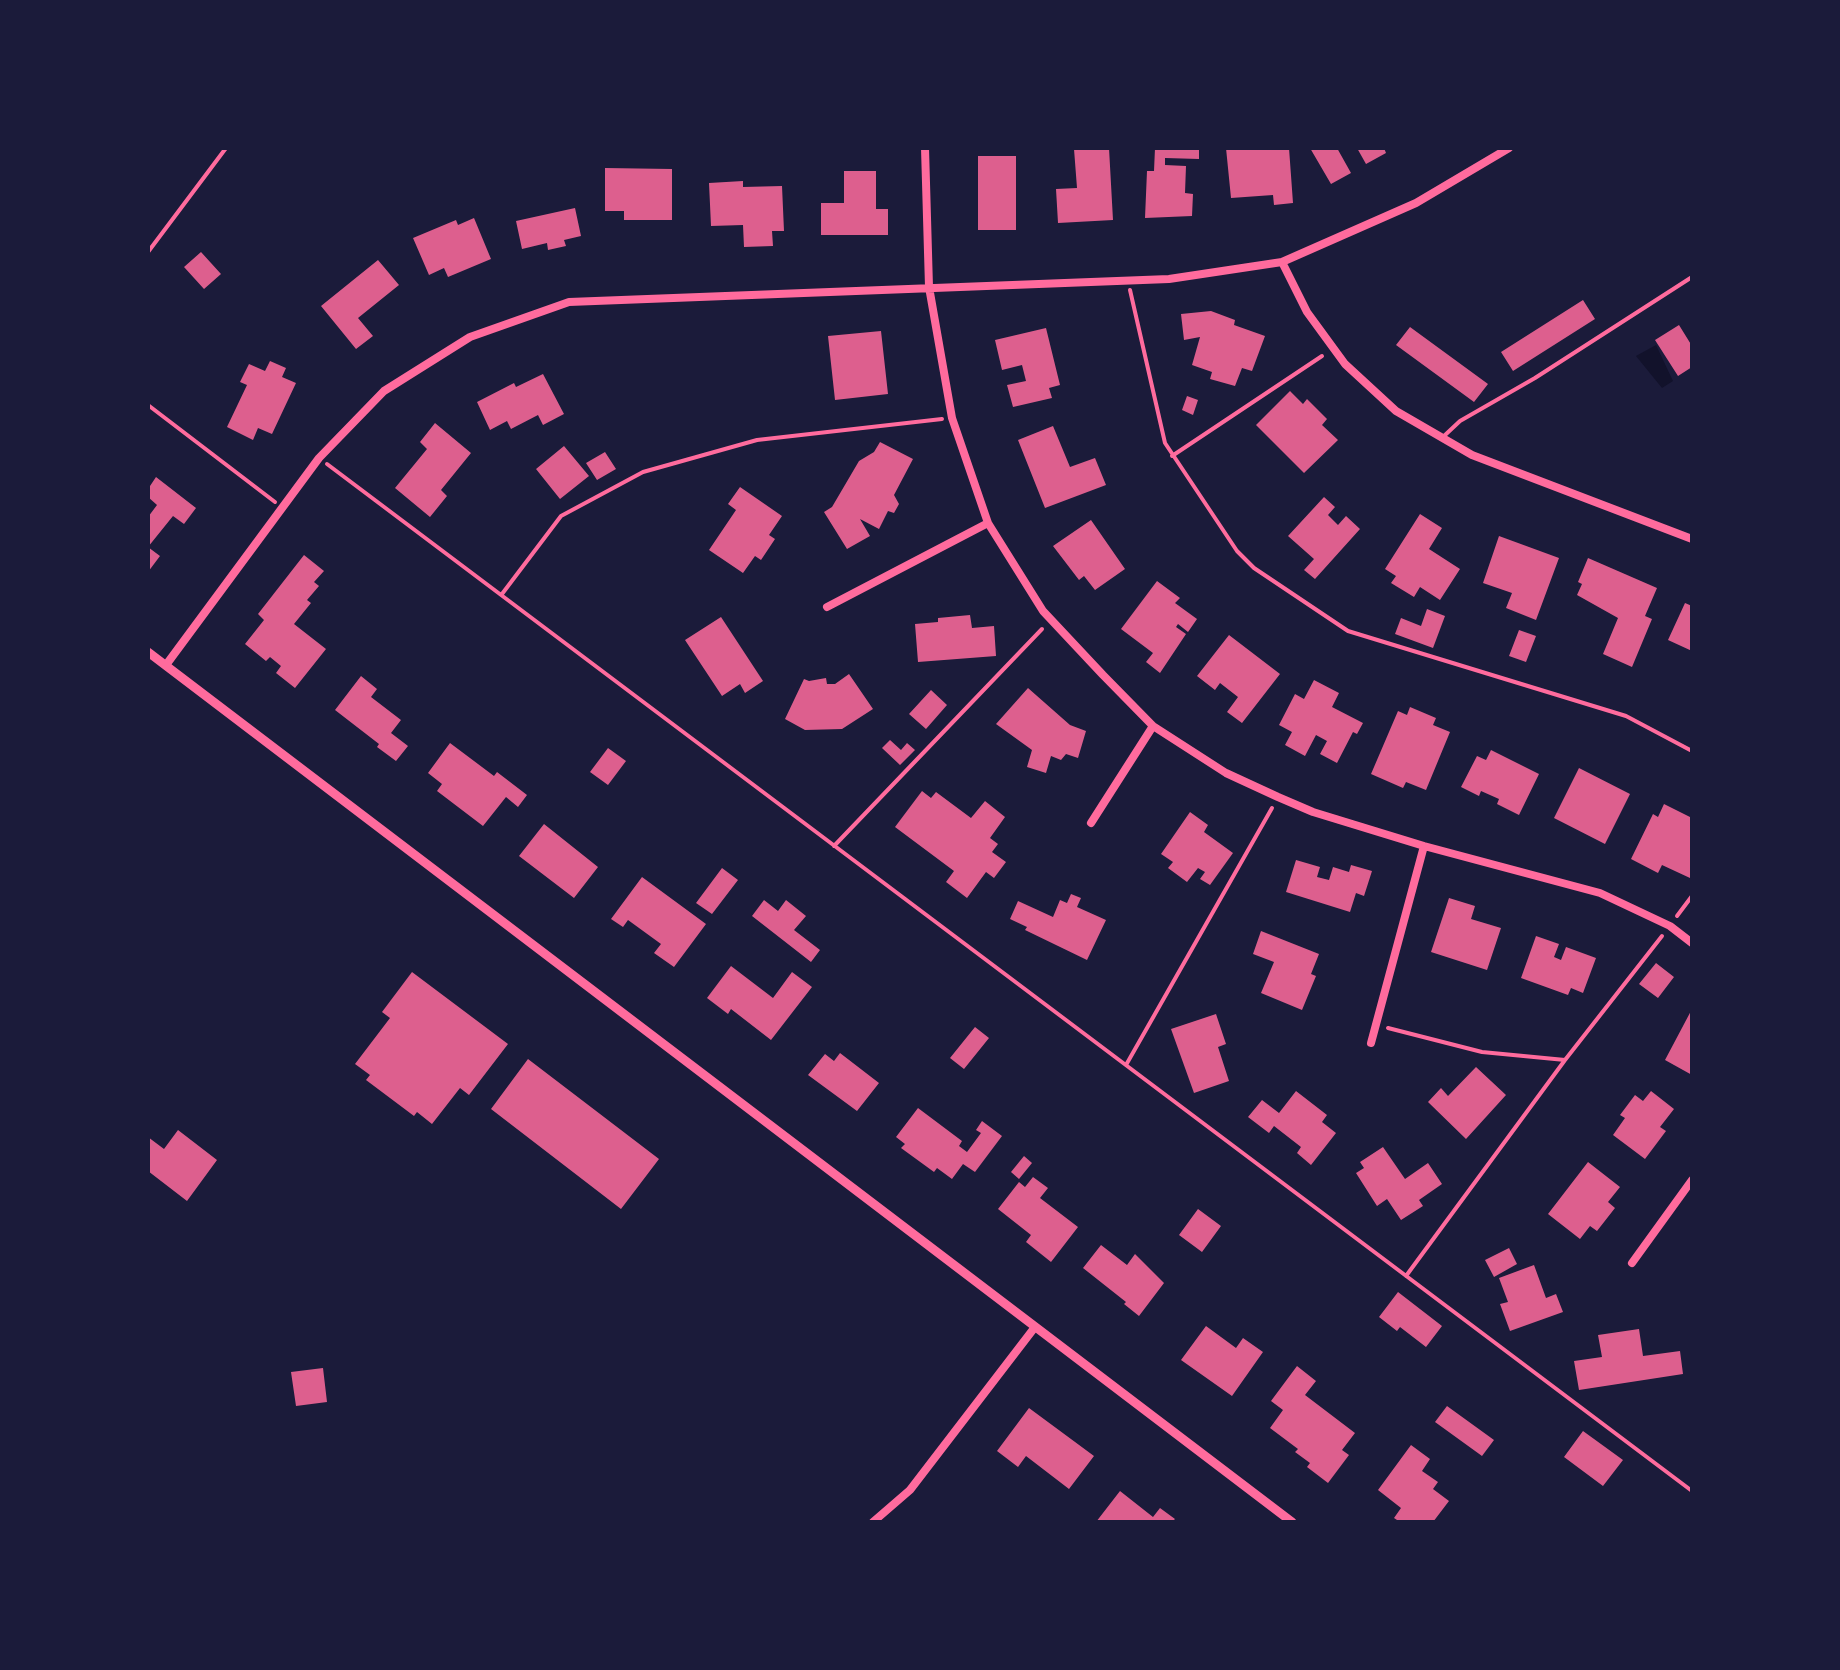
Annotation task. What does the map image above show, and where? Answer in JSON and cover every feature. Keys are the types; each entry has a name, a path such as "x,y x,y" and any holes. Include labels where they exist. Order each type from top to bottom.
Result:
{"street":[{"path":"925,148 929,287 952,418 988,523 1052,622 1154,726 1226,773 1313,812 1600,892 1670,926 1692,943"},
{"path":"166,665 319,458 384,390 470,337 570,302 1169,279 1282,262 1416,203 1509,148"},
{"path":"1282,262 1308,312 1345,364 1396,411 1472,455 1692,539"},
{"path":"828,606 988,523"},
{"path":"148,652 1292,1522"},
{"path":"1091,824 1154,726"},
{"path":"1371,1042 1424,846"},
{"path":"1632,1263 1692,1180"},
{"path":"873,1522 910,1490 1035,1327"}],"lane":[{"path":"1442,438 1460,421 1535,378 1692,277"}],"path":[{"path":"148,252 226,148"},
{"path":"1128,280 1166,443 1237,551 1254,568 1348,631 1626,716 1692,751"},
{"path":"1172,456 1334,348"},
{"path":"148,405 282,508"},
{"path":"501,595 561,516 643,472 757,440 952,418"},
{"path":"319,458 1692,1491"},
{"path":"834,846 1052,622"},
{"path":"1126,1065 1278,797"},
{"path":"1406,1276 1692,896"},
{"path":"1376,1024 1482,1052 1565,1060"}],"shaded area":[{"path":"1656,345 1673,381 1662,388 1636,356"}],"building":[{"path":"1109,148 1113,220 1058,223 1056,189 1077,188 1074,149"},
{"path":"1155,148 1199,148 1199,159 1165,158 1165,165 1186,166 1185,193 1193,194 1192,216 1145,218 1147,171 1154,171"},
{"path":"1226,148 1289,148 1293,203 1274,205 1273,195 1231,198"},
{"path":"1310,148 1337,148 1351,173 1331,184"},
{"path":"1357,148 1384,148 1386,153 1366,164"},
{"path":"978,156 1016,156 1016,230 978,230"},
{"path":"605,168 672,169 672,220 624,220 624,211 605,211"},
{"path":"844,171 876,171 876,209 888,209 888,235 821,235 821,203 844,203"},
{"path":"743,181 743,187 782,186 784,231 772,231 773,246 744,247 743,225 711,226 709,183"},
{"path":"575,208 581,236 564,240 566,246 548,250 547,243 522,249 516,221"},
{"path":"474,218 491,259 448,277 444,268 429,275 413,238 456,220 458,225"},
{"path":"201,252 221,274 204,289 184,267"},
{"path":"378,260 399,285 358,318 373,336 356,349 321,306"},
{"path":"1583,300 1595,319 1513,371 1501,352"},
{"path":"1211,311 1235,320 1234,325 1265,336 1252,371 1242,368 1235,386 1210,379 1212,372 1192,365 1200,337 1184,340 1181,314"},
{"path":"1679,325 1692,346 1692,367 1678,376 1655,340"},
{"path":"1410,327 1488,384 1474,402 1396,345"},
{"path":"1046,328 1060,385 1049,388 1052,398 1013,407 1007,385 1026,381 1022,365 1002,370 995,340"},
{"path":"881,331 888,394 835,400 828,336"},
{"path":"270,361 286,368 282,377 296,383 272,434 258,428 253,440 227,427 247,385 240,382 249,364 265,371"},
{"path":"543,374 564,414 543,425 538,415 511,429 507,421 490,430 477,402 514,383 516,387"},
{"path":"1290,391 1303,404 1307,399 1327,419 1322,425 1338,440 1304,473 1256,425"},
{"path":"1187,396 1198,400 1193,415 1182,410"},
{"path":"435,423 471,453 441,490 447,496 430,517 395,488 427,449 420,442"},
{"path":"1053,426 1070,467 1095,458 1106,485 1045,508 1018,440"},
{"path":"880,442 913,459 894,495 899,504 894,513 888,511 879,529 860,519 870,536 847,549 824,512 832,507 859,461 874,452"},
{"path":"564,446 589,476 560,499 536,469"},
{"path":"605,452 616,469 597,480 586,463"},
{"path":"156,477 196,508 184,524 173,516 148,547 148,517 157,505 148,497 148,489"},
{"path":"740,487 782,516 769,535 775,539 761,560 755,556 743,573 709,550 736,510 728,504"},
{"path":"1324,497 1335,507 1328,515 1338,525 1346,516 1360,529 1315,579 1304,570 1314,559 1288,536"},
{"path":"1420,514 1442,528 1429,549 1460,569 1440,600 1420,587 1414,597 1391,583 1396,576 1385,569"},
{"path":"1091,520 1125,569 1095,590 1084,576 1079,580 1053,546"},
{"path":"1499,536 1559,558 1536,620 1506,608 1512,593 1483,583"},
{"path":"148,547 160,556 148,572"},
{"path":"304,555 324,571 314,582 319,586 307,600 311,603 294,624 326,649 295,688 276,673 281,666 270,657 266,661 245,644 264,620 258,614"},
{"path":"1588,558 1657,588 1645,616 1652,619 1632,667 1603,654 1618,618 1577,595"},
{"path":"1157,581 1180,598 1175,603 1197,619 1188,632 1178,624 1176,627 1186,634 1160,673 1146,662 1153,653 1121,629"},
{"path":"1685,603 1692,606 1692,651 1668,640"},
{"path":"1427,609 1445,616 1433,648 1395,634 1401,618 1421,626"},
{"path":"970,615 972,628 994,626 996,656 918,662 915,624"},
{"path":"721,617 763,681 745,693 740,684 722,696 685,640"},
{"path":"1519,630 1536,636 1526,662 1509,656"},
{"path":"1229,635 1280,674 1242,723 1227,712 1238,697 1220,683 1215,690 1197,676"},
{"path":"849,674 873,709 842,729 805,730 785,719 804,679 826,678 827,684 835,684"},
{"path":"361,676 377,689 371,697 401,720 391,733 408,746 396,761 335,710"},
{"path":"1314,680 1339,693 1332,707 1363,723 1357,734 1353,732 1337,763 1320,754 1327,741 1316,735 1305,756 1285,745 1292,732 1279,725 1295,694 1304,699"},
{"path":"1028,688 1070,725 1086,731 1078,758 1066,754 1061,760 1051,756 1046,773 1027,767 1032,750 996,724"},
{"path":"931,690 947,705 926,729 909,714"},
{"path":"1410,707 1436,718 1433,725 1450,732 1426,790 1406,782 1403,788 1371,774 1398,711 1407,715"},
{"path":"890,740 901,750 907,743 915,750 900,765 882,748"},
{"path":"450,743 527,795 518,807 506,797 483,826 437,791 442,784 428,773"},
{"path":"608,748 626,761 608,785 590,772"},
{"path":"1491,750 1539,774 1519,815 1497,804 1499,799 1481,791 1479,796 1461,787 1477,756 1486,760"},
{"path":"1579,768 1630,794 1605,844 1554,818"},
{"path":"922,791 931,798 936,792 971,818 985,801 1005,817 990,838 998,844 992,852 1006,862 994,878 986,872 967,898 946,882 954,871 895,827"},
{"path":"1664,804 1692,818 1690,878 1662,865 1658,873 1631,859 1653,814 1658,817"},
{"path":"1190,812 1208,825 1204,832 1233,853 1210,885 1200,879 1205,872 1198,868 1187,882 1168,868 1173,862 1161,854"},
{"path":"544,824 598,867 574,898 519,856"},
{"path":"1296,860 1320,867 1317,877 1329,880 1333,867 1349,872 1351,865 1372,871 1364,896 1356,893 1350,912 1286,892"},
{"path":"722,868 738,880 712,914 696,903"},
{"path":"642,877 706,924 674,967 654,953 661,944 628,920 623,927 611,919"},
{"path":"1071,894 1081,898 1077,907 1106,920 1087,960 1010,919 1018,901 1053,917 1060,900 1067,903"},
{"path":"1449,898 1475,906 1471,919 1501,928 1487,970 1431,952"},
{"path":"764,900 778,911 786,900 806,916 794,930 820,950 811,962 752,916"},
{"path":"1261,931 1319,954 1311,974 1316,976 1302,1010 1261,993 1274,962 1253,954"},
{"path":"1536,936 1559,944 1554,957 1561,960 1566,947 1596,958 1583,993 1571,988 1568,995 1521,978"},
{"path":"1656,963 1674,977 1658,998 1639,984"},
{"path":"731,966 773,998 792,972 812,987 771,1040 731,1009 728,1014 707,998"},
{"path":"412,972 508,1044 469,1095 460,1088 432,1124 417,1112 414,1116 366,1080 370,1075 355,1064 390,1018 382,1012"},
{"path":"1692,1009 1692,1075 1665,1060"},
{"path":"1216,1014 1226,1044 1218,1047 1229,1081 1194,1093 1171,1029"},
{"path":"975,1027 989,1038 964,1069 950,1058"},
{"path":"840,1053 879,1083 857,1111 808,1075 825,1054 834,1061"},
{"path":"528,1059 659,1159 621,1209 491,1109"},
{"path":"1476,1067 1506,1095 1466,1139 1428,1102 1441,1088 1448,1096"},
{"path":"1296,1091 1327,1115 1322,1122 1336,1133 1311,1165 1297,1153 1301,1147 1274,1126 1269,1133 1248,1117 1262,1100 1279,1113"},
{"path":"1651,1091 1674,1109 1660,1127 1666,1131 1645,1159 1613,1135 1625,1118 1620,1115 1635,1095 1643,1101"},
{"path":"918,1108 962,1141 959,1146 967,1152 981,1133 976,1130 982,1121 1002,1136 975,1172 963,1164 952,1179 937,1168 934,1172 901,1148 905,1144 896,1137"},
{"path":"178,1130 217,1160 187,1201 148,1171 148,1137 164,1149"},
{"path":"1383,1147 1405,1179 1428,1163 1442,1184 1419,1200 1423,1206 1401,1220 1387,1199 1377,1206 1356,1173 1364,1168 1360,1162"},
{"path":"1024,1156 1032,1163 1019,1179 1011,1172"},
{"path":"1588,1162 1620,1187 1608,1202 1615,1208 1597,1231 1590,1226 1580,1239 1548,1214"},
{"path":"1033,1177 1048,1188 1040,1198 1078,1227 1051,1262 1026,1242 1031,1235 998,1209 1019,1182 1025,1187"},
{"path":"1198,1209 1221,1226 1202,1252 1179,1235"},
{"path":"1101,1245 1127,1265 1135,1254 1164,1283 1139,1316 1083,1268"},
{"path":"1509,1248 1517,1264 1494,1277 1485,1260"},
{"path":"1534,1265 1546,1298 1556,1294 1563,1312 1510,1331 1500,1304 1508,1302 1499,1278"},
{"path":"1398,1292 1442,1326 1426,1347 1379,1317"},
{"path":"1206,1326 1236,1348 1243,1338 1263,1352 1232,1396 1181,1360"},
{"path":"1639,1329 1643,1356 1680,1351 1683,1374 1579,1390 1574,1361 1602,1357 1598,1335"},
{"path":"1297,1366 1316,1381 1305,1395 1355,1433 1342,1450 1349,1455 1328,1483 1307,1467 1310,1463 1295,1452 1298,1449 1270,1428 1283,1410 1271,1401"},
{"path":"323,1368 327,1402 296,1406 291,1372"},
{"path":"1447,1406 1494,1440 1482,1456 1435,1422"},
{"path":"1029,1408 1094,1456 1069,1489 1026,1456 1018,1467 997,1451"},
{"path":"1583,1431 1623,1460 1603,1486 1564,1457"},
{"path":"1411,1445 1430,1459 1422,1471 1438,1482 1433,1489 1449,1501 1433,1522 1400,1522 1394,1518 1401,1508 1378,1490"},
{"path":"1120,1491 1153,1517 1160,1508 1175,1519 1096,1522"}]}
